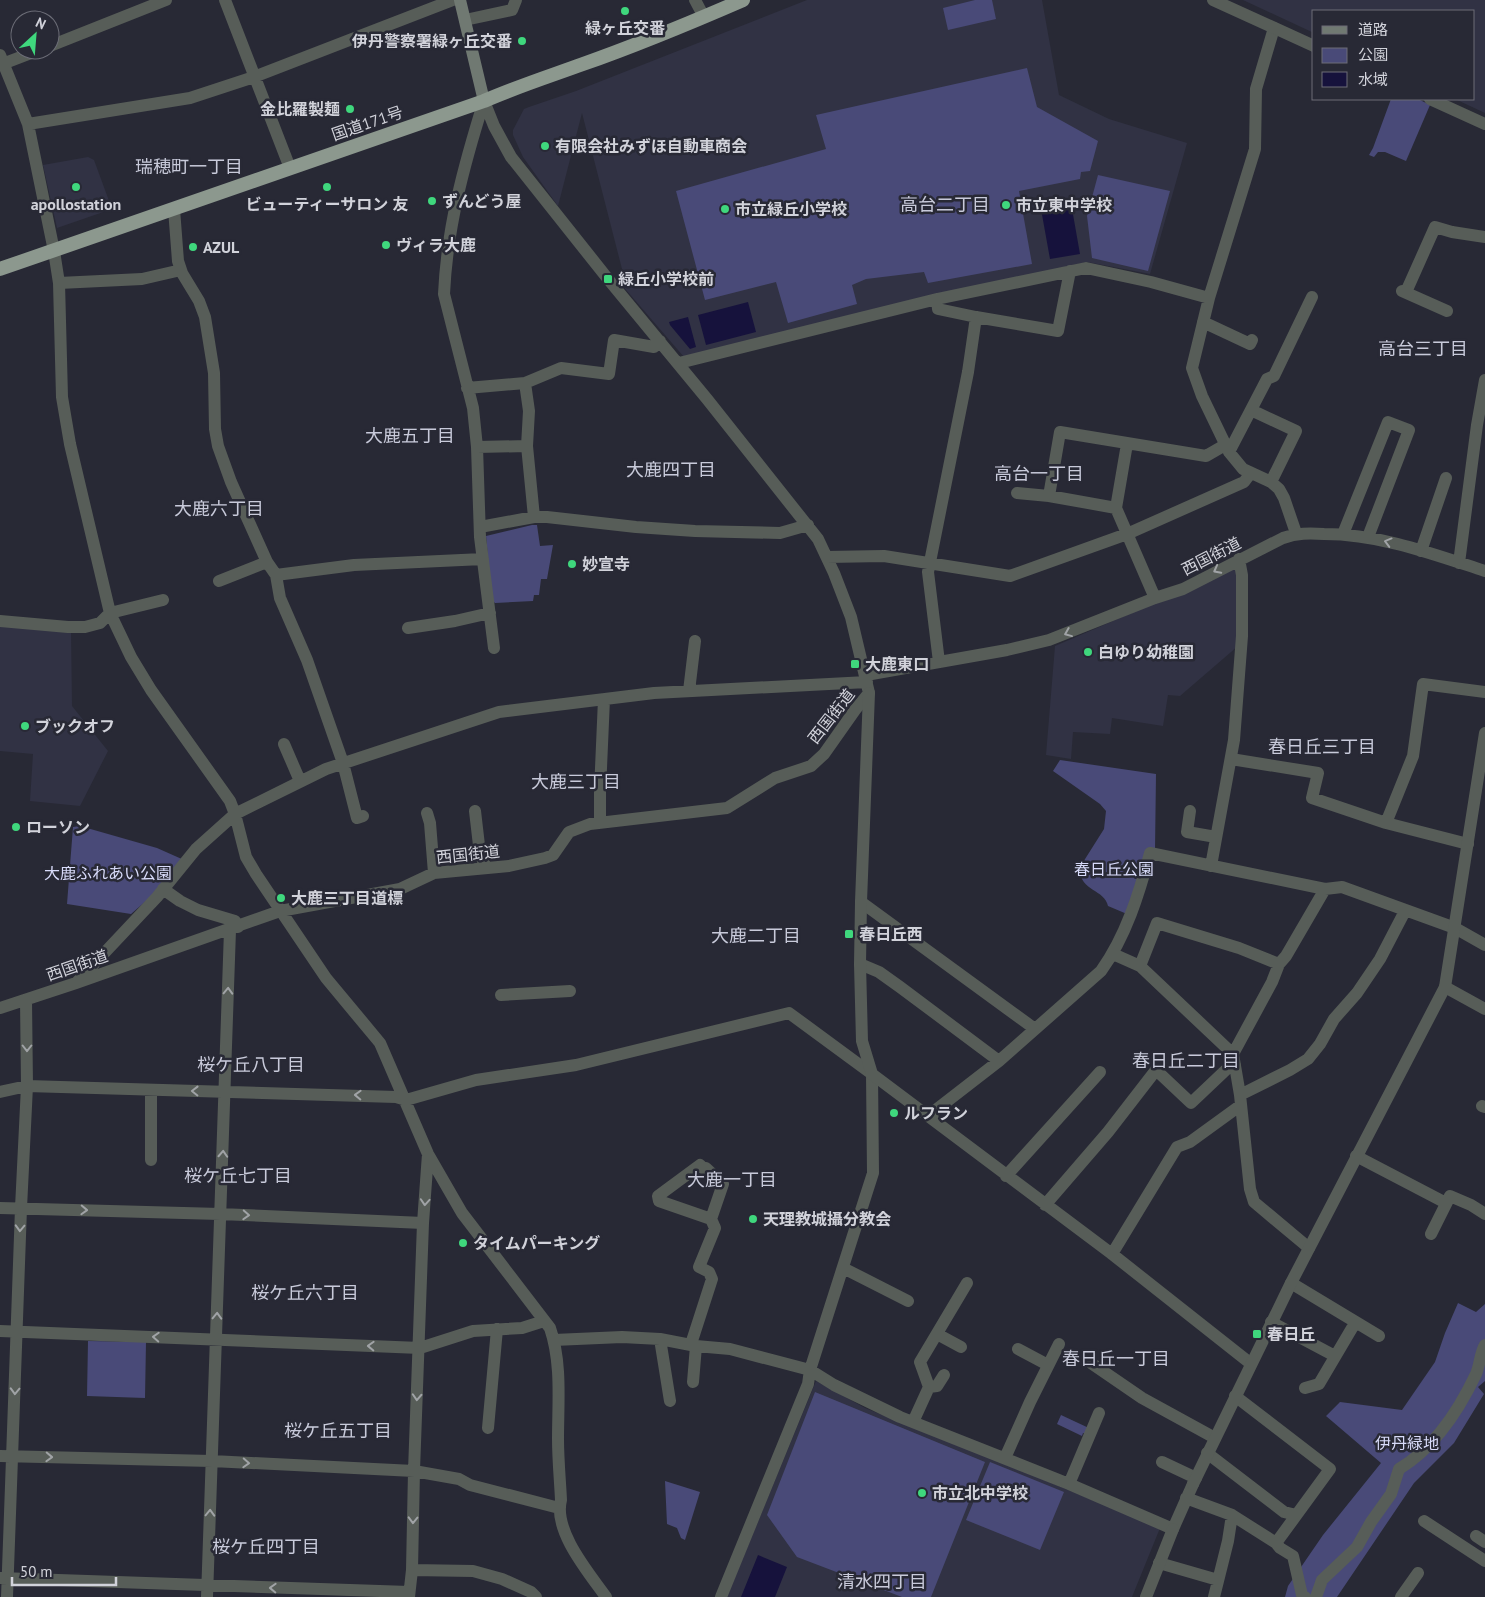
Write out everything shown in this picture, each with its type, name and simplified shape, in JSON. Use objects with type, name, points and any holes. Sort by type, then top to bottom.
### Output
[{"type":"highway","name":"国道171号","points":[[0,269],[484,101],[704,17],[743,0]]},
{"type":"main road","points":[[460,0],[484,101]]},
{"type":"street","points":[[60,42],[166,0]]},
{"type":"street","points":[[225,0],[290,168]]},
{"type":"street","points":[[28,124],[190,98],[254,77],[454,0]]},
{"type":"street","points":[[465,20],[512,10],[516,0]]},
{"type":"street","points":[[695,0],[704,17]]},
{"type":"street","points":[[1213,0],[1312,45]]},
{"type":"street","points":[[1274,28],[1256,89],[1255,149],[1209,298],[1192,368],[1202,396],[1227,448],[1238,464],[1250,474],[1271,482],[1283,494],[1296,533]]},
{"type":"street","points":[[1,61],[28,124],[54,251],[59,283],[62,397],[70,444],[110,614],[130,657],[150,690],[230,801],[246,857],[280,911],[326,978],[380,1042],[428,1154],[462,1213],[550,1328],[554,1340],[558,1384],[561,1500],[559,1508],[568,1538],[585,1568],[606,1597]]},
{"type":"street","points":[[1432,100],[1485,124]]},
{"type":"street","points":[[484,101],[494,126],[511,157],[818,539],[851,617],[867,684],[860,902],[860,964],[862,1041],[872,1074],[873,1173],[810,1370],[808,1384],[721,1597]]},
{"type":"street","points":[[484,101],[461,173],[444,278],[444,294],[473,408],[477,447],[480,527],[494,648]]},
{"type":"street","points":[[174,209],[178,261],[181,270],[199,301],[205,317],[214,373],[215,429],[218,446],[230,482],[267,562],[276,575],[280,598],[307,660],[343,763],[357,818]]},
{"type":"street","points":[[1447,310],[1404,292],[1430,225],[1452,232],[1485,237]]},
{"type":"street","points":[[679,364],[937,299],[1086,268],[1151,282],[1209,298]]},
{"type":"street","points":[[59,283],[142,279],[181,270]]},
{"type":"street","points":[[937,299],[938,308],[976,317],[1058,331],[1070,271]]},
{"type":"street","points":[[1049,496],[1060,432],[1206,456],[1227,448],[1251,410],[1267,379],[1274,376],[1312,297]]},
{"type":"street","points":[[939,662],[928,572],[968,372],[976,317]]},
{"type":"street","points":[[1203,322],[1250,343]]},
{"type":"street","points":[[467,388],[525,383],[561,368],[609,374],[614,340],[654,347],[660,341]]},
{"type":"street","points":[[1459,563],[1477,425],[1485,380]]},
{"type":"street","points":[[525,383],[529,411],[527,446],[534,517]]},
{"type":"street","points":[[1251,410],[1296,431],[1271,482]]},
{"type":"street","points":[[1343,534],[1388,422],[1409,430],[1368,537]]},
{"type":"street","points":[[1127,444],[1116,508],[1154,598]]},
{"type":"street","points":[[477,447],[527,446]]},
{"type":"street","points":[[827,557],[884,556],[1010,576],[1127,534],[1244,482],[1250,474]]},
{"type":"street","points":[[1421,551],[1446,478]]},
{"type":"street","points":[[1017,493],[1049,496],[1116,508]]},
{"type":"street","points":[[480,527],[534,517],[686,530],[761,533],[780,533],[808,525]]},
{"type":"street","name":"西国街道","points":[[0,1008],[280,911],[400,889],[434,873],[509,866],[545,858],[553,854],[569,832],[590,824],[728,808],[775,778],[811,766],[824,754],[855,710],[867,684],[939,662],[1007,650],[1049,640],[1154,598],[1183,589],[1239,559],[1296,533],[1343,534],[1368,537],[1485,571]]},
{"type":"street","points":[[276,575],[354,565],[483,559]]},
{"type":"street","points":[[1211,866],[1234,740],[1242,636],[1242,574],[1239,559]]},
{"type":"street","points":[[219,580],[267,562]]},
{"type":"street","points":[[0,621],[85,627],[100,622],[110,614],[163,600]]},
{"type":"street","points":[[408,628],[455,621],[490,613]]},
{"type":"street","points":[[689,691],[695,642]]},
{"type":"street","points":[[76,983],[163,890],[196,849],[235,814],[326,769],[499,712],[654,693],[867,684]]},
{"type":"street","points":[[1386,823],[1413,756],[1423,684],[1485,692]]},
{"type":"street","points":[[600,822],[604,699]]},
{"type":"street","points":[[1146,1597],[1186,1498],[1250,1363],[1445,987],[1468,844],[1481,786],[1485,733]]},
{"type":"street","points":[[284,744],[300,781]]},
{"type":"street","points":[[1231,759],[1318,773],[1312,798],[1386,823],[1468,844]]},
{"type":"street","points":[[475,811],[480,854],[486,868]]},
{"type":"street","points":[[1190,812],[1187,832],[1216,838]]},
{"type":"street","points":[[427,813],[430,823],[434,873]]},
{"type":"street","points":[[928,1116],[999,1061],[1101,970],[1113,954],[1130,915],[1150,853],[1325,889],[1342,887],[1455,928],[1485,945]]},
{"type":"street","points":[[1045,1205],[1108,1132],[1156,1070],[1191,1104],[1229,1067],[1272,982],[1279,964],[1286,956],[1325,889]]},
{"type":"street","points":[[163,890],[198,910],[235,921],[220,1214],[207,1592]]},
{"type":"street","points":[[860,902],[1035,1029]]},
{"type":"street","points":[[1112,1254],[1177,1147],[1190,1142],[1240,1100],[1308,1059],[1320,1044],[1334,1019],[1357,993],[1380,959],[1405,911]]},
{"type":"street","points":[[1140,966],[1157,923],[1240,948],[1279,964]]},
{"type":"street","points":[[1113,954],[1140,966],[1234,1060],[1250,1189],[1254,1202],[1309,1248]]},
{"type":"street","points":[[860,964],[879,972],[999,1061]]},
{"type":"street","points":[[1445,987],[1485,1008]]},
{"type":"street","points":[[501,995],[570,990]]},
{"type":"street","points":[[7,1597],[4,1578],[6,1456],[17,1332],[27,1086],[26,1000]]},
{"type":"street","points":[[0,1092],[27,1086],[396,1097],[406,1100],[476,1080],[576,1065],[789,1013],[1112,1254],[1250,1363]]},
{"type":"street","points":[[1006,1176],[1100,1072]]},
{"type":"street","points":[[151,1090],[151,1160]]},
{"type":"street","points":[[4,1578],[207,1592],[409,1594],[412,1570],[423,1223],[428,1154]]},
{"type":"street","points":[[1356,1156],[1446,1203]]},
{"type":"street","points":[[693,1382],[694,1345],[712,1279],[709,1272],[699,1267],[715,1228],[711,1219],[723,1184],[706,1168],[704,1169],[700,1165],[658,1196],[658,1200],[711,1219]]},
{"type":"street","points":[[1430,1234],[1450,1196],[1485,1214]]},
{"type":"street","points":[[0,1208],[220,1214],[423,1223]]},
{"type":"street","points":[[842,1268],[908,1301]]},
{"type":"street","points":[[913,1422],[929,1387],[920,1362],[967,1282]]},
{"type":"street","points":[[1291,1284],[1379,1336]]},
{"type":"street","points":[[0,1331],[420,1348],[473,1331],[522,1328],[544,1321]]},
{"type":"street","points":[[1271,1322],[1335,1356]]},
{"type":"street","points":[[1305,1388],[1319,1384],[1355,1323]]},
{"type":"street","points":[[488,1428],[484,1404],[497,1329]]},
{"type":"street","points":[[937,1334],[961,1347]]},
{"type":"street","points":[[554,1340],[622,1337],[660,1339],[730,1350],[810,1370],[834,1385],[900,1417],[1069,1484],[1173,1528]]},
{"type":"street","points":[[660,1339],[670,1401]]},
{"type":"street","points":[[1005,1458],[1059,1344]]},
{"type":"street","points":[[1316,1597],[1322,1580],[1357,1547],[1371,1522],[1391,1494],[1399,1469],[1425,1450],[1459,1406],[1479,1368],[1485,1345]]},
{"type":"street","points":[[1018,1349],[1048,1365]]},
{"type":"street","points":[[1091,1363],[1142,1398],[1215,1438]]},
{"type":"street","points":[[929,1387],[937,1386],[944,1376]]},
{"type":"street","points":[[1235,1396],[1330,1469],[1276,1543]]},
{"type":"street","points":[[1069,1484],[1099,1413]]},
{"type":"street","points":[[1207,1453],[1284,1512],[1296,1515]]},
{"type":"street","points":[[6,1456],[212,1461],[414,1471],[459,1479],[470,1485],[559,1508]]},
{"type":"street","points":[[1162,1462],[1194,1481]]},
{"type":"street","points":[[1186,1498],[1232,1515],[1293,1556],[1302,1595],[1305,1597]]},
{"type":"street","points":[[1214,1597],[1228,1541],[1232,1515]]},
{"type":"street","points":[[1424,1521],[1435,1533],[1485,1561]]},
{"type":"street","points":[[1159,1563],[1218,1580]]},
{"type":"street","points":[[412,1570],[473,1571],[483,1573],[516,1586],[536,1597]]},
{"type":"street","points":[[1401,1597],[1418,1573]]},
{"type":"shaded area","points":[[807,0],[1042,0],[1059,95],[1109,119],[1187,143],[1150,274],[1087,262],[860,313],[684,357],[621,284],[622,269],[582,113],[558,206],[523,157],[513,135],[513,130],[524,109],[576,91]]},
{"type":"shaded area","points":[[1243,0],[1485,0],[1485,113],[1457,100],[1475,100],[1475,10],[1312,10],[1312,32]]},
{"type":"shaded area","name":"apollostation","points":[[88,157],[94,160],[112,209],[57,228],[43,165]]},
{"type":"shaded area","points":[[1236,568],[1238,646],[1180,696],[1168,695],[1163,726],[1112,718],[1110,734],[1073,732],[1071,759],[1046,755],[1055,646]]},
{"type":"shaded area","points":[[0,623],[71,629],[72,706],[108,751],[80,806],[30,801],[33,754],[0,751]]},
{"type":"shaded area","name":"市立北中学校","points":[[816,1381],[865,1408],[1160,1528],[1132,1597],[727,1597]]},
{"type":"green space","points":[[975,0],[992,0],[996,19],[948,30],[943,8]]},
{"type":"green space","points":[[1027,68],[1037,107],[1098,141],[1090,171],[1081,172],[1080,179],[1019,191],[1032,264],[928,283],[924,272],[866,279],[852,285],[857,304],[788,323],[776,282],[705,300],[676,191],[826,149],[816,115]]},
{"type":"green space","points":[[1391,100],[1420,100],[1430,105],[1406,161],[1385,152],[1378,152],[1374,157],[1369,155]]},
{"type":"green space","points":[[1098,175],[1170,191],[1148,271],[1092,258],[1087,216]]},
{"type":"green space","points":[[537,525],[540,546],[553,545],[547,579],[541,579],[539,595],[534,595],[533,601],[495,603],[492,600],[486,536]]},
{"type":"green space","name":"春日丘公園","points":[[1060,760],[1156,774],[1155,850],[1127,914],[1108,906],[1102,896],[1083,881],[1080,867],[1104,829],[1106,811],[1100,804],[1053,771]]},
{"type":"green space","name":"大鹿ふれあい公園","points":[[80,826],[157,848],[184,860],[161,888],[131,914],[67,904],[73,827]]},
{"type":"green space","name":"伊丹緑地","points":[[1458,1303],[1476,1312],[1485,1304],[1485,1381],[1478,1387],[1484,1394],[1454,1443],[1414,1483],[1337,1597],[1285,1597],[1288,1586],[1323,1535],[1381,1463],[1326,1416],[1340,1402],[1402,1410],[1435,1362]]},
{"type":"green space","points":[[88,1341],[146,1342],[145,1398],[87,1396]]},
{"type":"green space","points":[[815,1392],[985,1462],[931,1597],[902,1597],[797,1557],[767,1515]]},
{"type":"green space","points":[[1061,1415],[1091,1429],[1088,1435],[1083,1433],[1082,1436],[1057,1424]]},
{"type":"green space","points":[[990,1462],[1064,1492],[1040,1550],[966,1520]]},
{"type":"green space","points":[[665,1481],[700,1492],[685,1540],[681,1538],[677,1528],[667,1524]]},
{"type":"water","points":[[1071,203],[1080,254],[1050,259],[1041,209]]},
{"type":"water","points":[[748,302],[756,332],[706,345],[698,315]]},
{"type":"water","points":[[688,317],[696,347],[690,349],[669,322]]},
{"type":"water","points":[[758,1555],[787,1567],[775,1597],[741,1597]]},
{"type":"place","name":"緑ヶ丘交番","points":[[625,11]]},
{"type":"place","name":"伊丹警察署緑ヶ丘交番","points":[[522,41]]},
{"type":"place","name":"金比羅製麺","points":[[350,109]]},
{"type":"place","name":"有限会社みずほ自動車商会","points":[[545,146]]},
{"type":"place","name":"apollostation","points":[[76,187]]},
{"type":"place","name":"ビューティーサロン 友","points":[[327,187]]},
{"type":"place","name":"ずんどう屋","points":[[432,201]]},
{"type":"place","name":"市立東中学校","points":[[1006,205]]},
{"type":"place","name":"市立緑丘小学校","points":[[725,209]]},
{"type":"place","name":"ヴィラ大鹿","points":[[386,245]]},
{"type":"place","name":"AZUL","points":[[193,247]]},
{"type":"place","name":"緑丘小学校前","points":[[608,279]]},
{"type":"place","name":"妙宣寺","points":[[572,564]]},
{"type":"place","name":"白ゆり幼稚園","points":[[1088,652]]},
{"type":"place","name":"大鹿東口","points":[[855,664]]},
{"type":"place","name":"ブックオフ","points":[[25,726]]},
{"type":"place","name":"ローソン","points":[[16,827]]},
{"type":"place","name":"大鹿三丁目道標","points":[[281,898]]},
{"type":"place","name":"春日丘西","points":[[849,934]]},
{"type":"place","name":"ルフラン","points":[[894,1113]]},
{"type":"place","name":"天理教城攝分教会","points":[[753,1219]]},
{"type":"place","name":"タイムパーキング","points":[[463,1243]]},
{"type":"place","name":"春日丘","points":[[1257,1334]]},
{"type":"place","name":"市立北中学校","points":[[922,1493]]},
{"type":"district","name":"瑞穂町一丁目","points":[[189,166]]},
{"type":"district","name":"高台二丁目","points":[[945,204]]},
{"type":"district","name":"高台三丁目","points":[[1423,348]]},
{"type":"district","name":"大鹿五丁目","points":[[410,435]]},
{"type":"district","name":"大鹿四丁目","points":[[671,469]]},
{"type":"district","name":"高台一丁目","points":[[1039,473]]},
{"type":"district","name":"大鹿六丁目","points":[[219,508]]},
{"type":"district","name":"春日丘三丁目","points":[[1322,746]]},
{"type":"district","name":"大鹿三丁目","points":[[576,781]]},
{"type":"district","name":"大鹿二丁目","points":[[756,935]]},
{"type":"district","name":"春日丘二丁目","points":[[1186,1060]]},
{"type":"district","name":"桜ケ丘八丁目","points":[[251,1064]]},
{"type":"district","name":"桜ケ丘七丁目","points":[[238,1175]]},
{"type":"district","name":"大鹿一丁目","points":[[732,1179]]},
{"type":"district","name":"桜ケ丘六丁目","points":[[305,1292]]},
{"type":"district","name":"春日丘一丁目","points":[[1116,1358]]},
{"type":"district","name":"桜ケ丘五丁目","points":[[338,1430]]},
{"type":"district","name":"桜ケ丘四丁目","points":[[266,1546]]},
{"type":"district","name":"清水四丁目","points":[[882,1581]]}]
